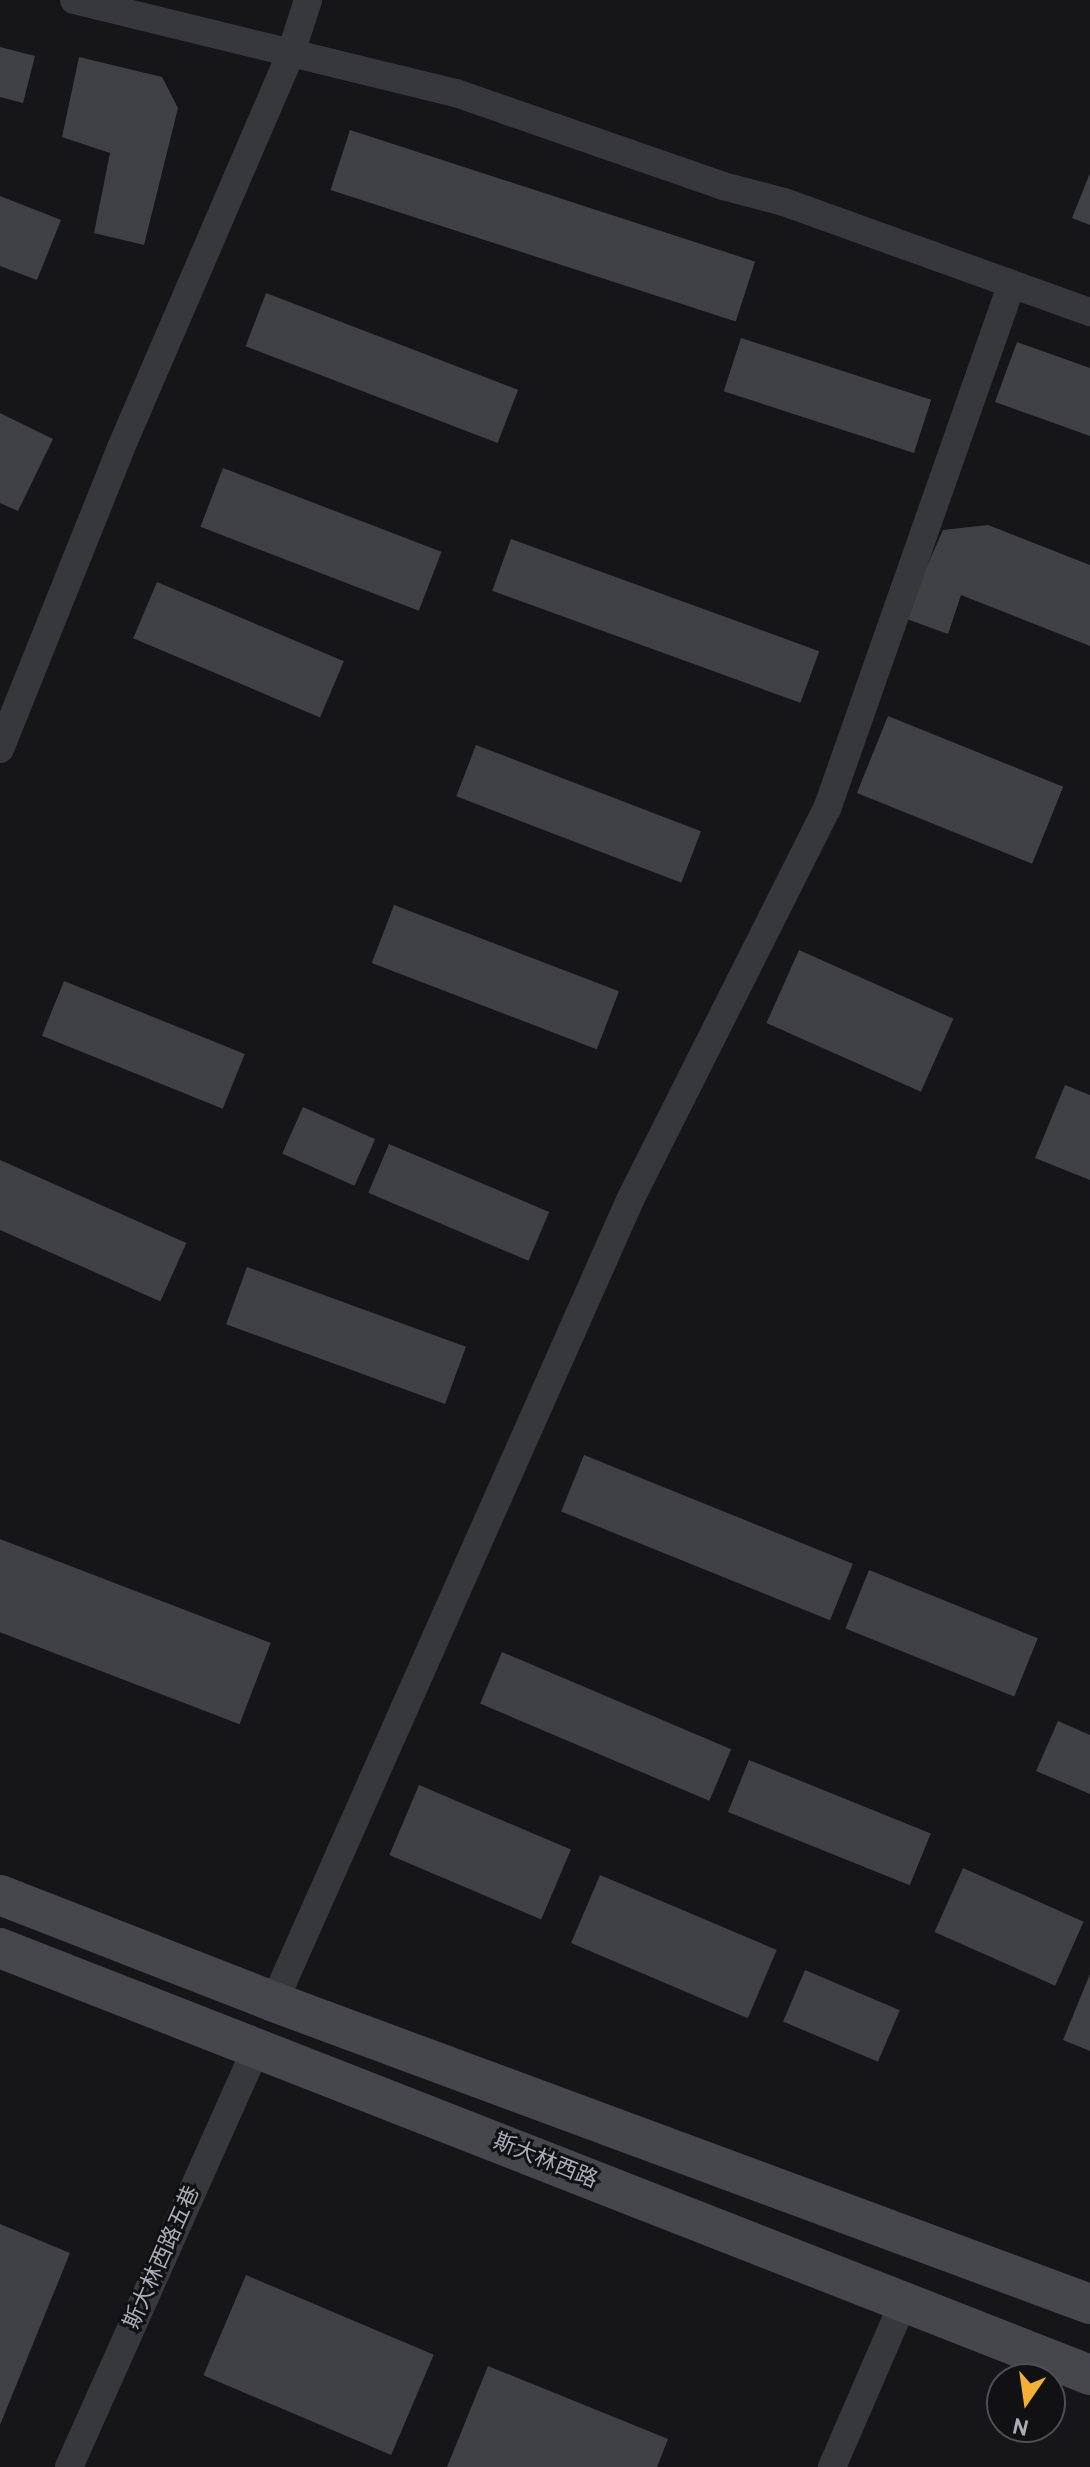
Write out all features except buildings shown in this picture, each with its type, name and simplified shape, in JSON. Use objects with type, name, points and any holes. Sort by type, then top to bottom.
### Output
[{"type":"main road","points":[[0,1895],[274,2002],[1090,2304]]},
{"type":"main road","name":"斯大林西路","points":[[0,1948],[1090,2375]]},
{"type":"street","points":[[74,0],[456,93],[723,186],[784,202],[1090,312]]},
{"type":"street","points":[[0,749],[120,450],[291,53],[308,0]]},
{"type":"street","points":[[274,2002],[631,1198],[827,809],[1011,286]]},
{"type":"street","name":"斯大林西路五巷","points":[[69,2467],[256,2048]]},
{"type":"street","points":[[832,2467],[903,2303]]}]
